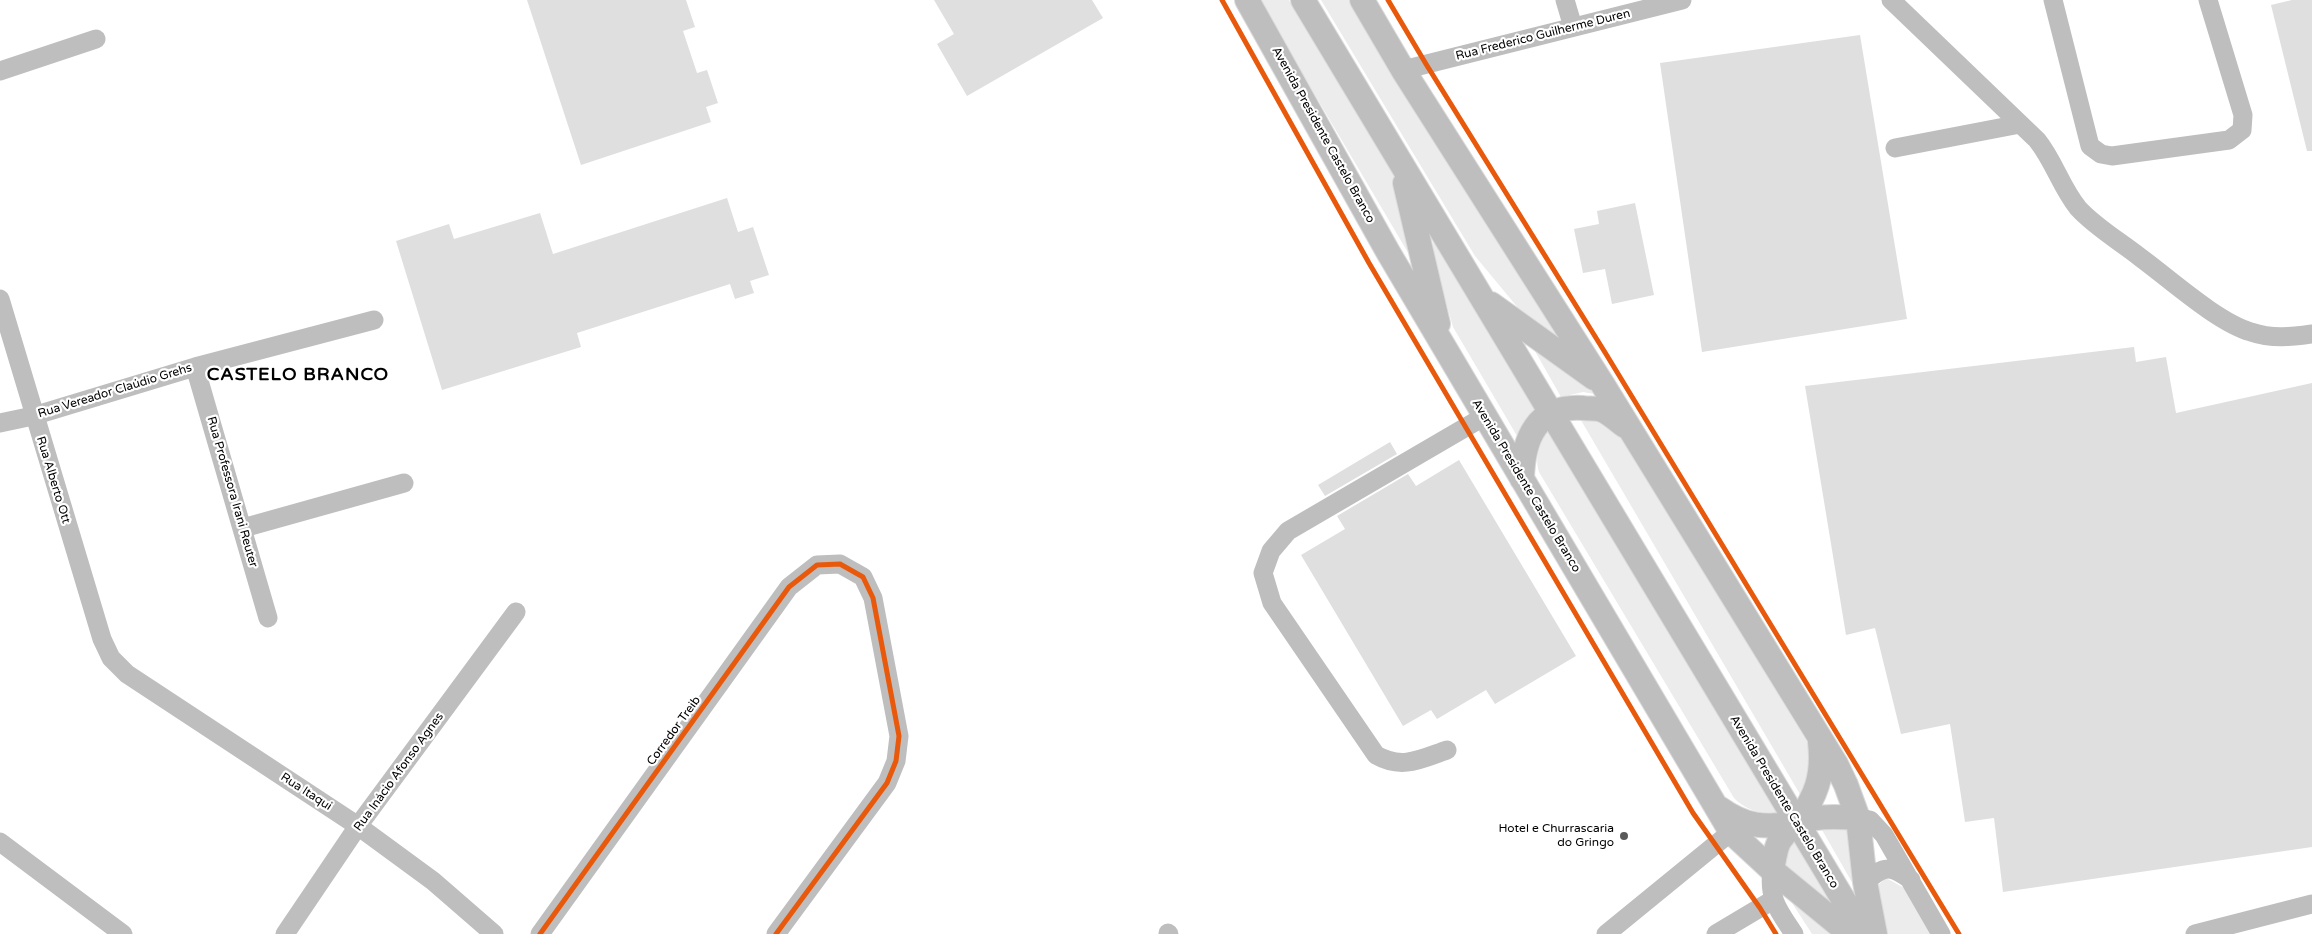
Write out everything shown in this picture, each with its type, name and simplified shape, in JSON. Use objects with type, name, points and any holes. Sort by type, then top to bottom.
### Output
[{"type":"main road","name":"Avenida Presidente Castelo Branco","points":[[1247,0],[1383,244],[1731,832],[1772,870],[1850,934]]},
{"type":"main road","name":"Avenida Presidente Castelo Branco","points":[[1303,0],[1864,934]]},
{"type":"main road","points":[[1362,0],[1403,70],[1603,385],[1846,784],[1858,818],[1865,882],[1875,934]]},
{"type":"main road","points":[[1400,162],[1444,348]]},
{"type":"main road","points":[[1484,299],[1603,385]]},
{"type":"main road","points":[[1522,479],[1523,456],[1527,442],[1536,426],[1552,414],[1570,408],[1602,410],[1630,430]]},
{"type":"main road","points":[[1772,870],[1780,840],[1797,824],[1811,802],[1820,777],[1822,761],[1820,742]]},
{"type":"main road","points":[[1712,802],[1732,818],[1750,825],[1770,827],[1797,824],[1817,817],[1858,818]]},
{"type":"street","points":[[1564,0],[1573,27]]},
{"type":"street","name":"Rua Frederico Guilherme Duren","points":[[1403,70],[1682,0]]},
{"type":"street","points":[[1891,0],[2020,124],[2049,155],[2067,192],[2080,209],[2229,323],[2253,333],[2289,337],[2312,334]]},
{"type":"street","points":[[2053,0],[2090,146],[2101,154],[2112,156],[2229,140],[2242,130],[2243,115],[2208,0]]},
{"type":"street","points":[[0,71],[96,39]]},
{"type":"street","points":[[1895,148],[2020,124]]},
{"type":"street","name":"Rua Alberto Ott","points":[[0,299],[33,416],[102,639],[111,658]]},
{"type":"street","name":"Rua Vereador Claúdio Grehs","points":[[0,423],[33,416],[195,367],[374,320]]},
{"type":"street","name":"Rua Professora Irani Reuter","points":[[195,367],[244,528],[268,618]]},
{"type":"street","points":[[1447,750],[1405,764],[1388,762],[1376,755],[1272,603],[1263,573],[1271,551],[1288,531],[1485,416]]},
{"type":"street","points":[[244,528],[404,483]]},
{"type":"street","name":"Corredor Treib","points":[[540,934],[789,587],[816,565],[840,564],[863,576],[873,598],[900,736],[896,760],[887,783],[776,934]]},
{"type":"street","name":"Rua Inácio Afonso Agnes","points":[[285,934],[358,826],[516,612]]},
{"type":"street","name":"Rua Itaqui","points":[[111,658],[127,674],[358,826],[432,881],[494,934]]},
{"type":"street","points":[[1858,818],[1864,818],[1874,823],[1884,835],[1941,934]]},
{"type":"street","points":[[1606,934],[1731,832]]},
{"type":"street","points":[[0,842],[123,934]]},
{"type":"street","points":[[1865,882],[1877,872],[1888,868],[1898,871],[1912,881]]},
{"type":"street","points":[[1772,870],[1770,885],[1772,900],[1794,934]]},
{"type":"street","points":[[1716,934],[1772,900]]},
{"type":"street","points":[[2195,934],[2312,904]]},
{"type":"shaded area","points":[[1259,0],[1289,0],[1402,189],[1423,278]]},
{"type":"shaded area","points":[[1321,0],[1362,0],[1576,355],[1528,320],[1475,256]]},
{"type":"shaded area","points":[[1431,231],[1537,409],[1520,441],[1453,327],[1436,267]]},
{"type":"shaded area","points":[[1527,337],[1600,395],[1583,392],[1561,397]]},
{"type":"shaded area","points":[[1575,410],[1613,422],[1812,750],[1814,759],[1801,796]]},
{"type":"shaded area","points":[[1548,428],[1778,812],[1754,811],[1734,798],[1539,472],[1538,454]]},
{"type":"shaded area","points":[[1818,823],[1850,823],[1861,898]]},
{"type":"shaded area","points":[[1794,838],[1840,915],[1780,868],[1784,854]]},
{"type":"shaded area","points":[[1886,878],[1906,889],[1931,934],[1888,934],[1877,886]]},
{"type":"shaded area","points":[[1783,889],[1843,934],[1812,934]]},
{"type":"building","points":[[527,0],[686,0],[695,27],[683,31],[697,73],[707,70],[718,103],[706,107],[711,122],[581,165]]},
{"type":"building","points":[[934,0],[1092,0],[1103,18],[967,96],[937,44],[954,34]]},
{"type":"building","points":[[2292,0],[2312,0],[2312,151],[2307,151],[2271,5]]},
{"type":"building","points":[[1860,35],[1907,319],[1702,352],[1660,63]]},
{"type":"building","points":[[727,198],[738,232],[753,227],[769,275],[750,281],[754,293],[735,299],[730,284],[577,333],[581,347],[442,390],[396,241],[449,224],[454,239],[540,213],[553,254]]},
{"type":"building","points":[[1635,203],[1654,295],[1612,304],[1605,269],[1583,273],[1574,229],[1599,224],[1597,211]]},
{"type":"building","points":[[2134,347],[2136,362],[2166,357],[2176,413],[2312,383],[2312,847],[2003,892],[1994,818],[1965,822],[1950,724],[1901,734],[1875,628],[1846,635],[1805,386]]},
{"type":"building","points":[[1390,442],[1397,454],[1325,496],[1318,485]]},
{"type":"building","points":[[1459,460],[1576,656],[1495,704],[1486,690],[1437,719],[1431,710],[1403,726],[1301,555],[1345,529],[1337,516],[1408,474],[1416,486]]},
{"type":"cycle path","points":[[1222,0],[1369,263],[1693,813],[1760,908],[1776,934]]},
{"type":"cycle path","points":[[1388,0],[1959,934]]},
{"type":"cycle path","points":[[540,934],[789,587],[817,565],[840,564],[863,577],[873,598],[899,736],[896,761],[887,783],[776,934]]},
{"type":"place","name":"Hotel e Churrascaria do Gringo","points":[[1624,836]]},
{"type":"district","name":"CASTELO BRANCO","points":[[298,375]]}]
